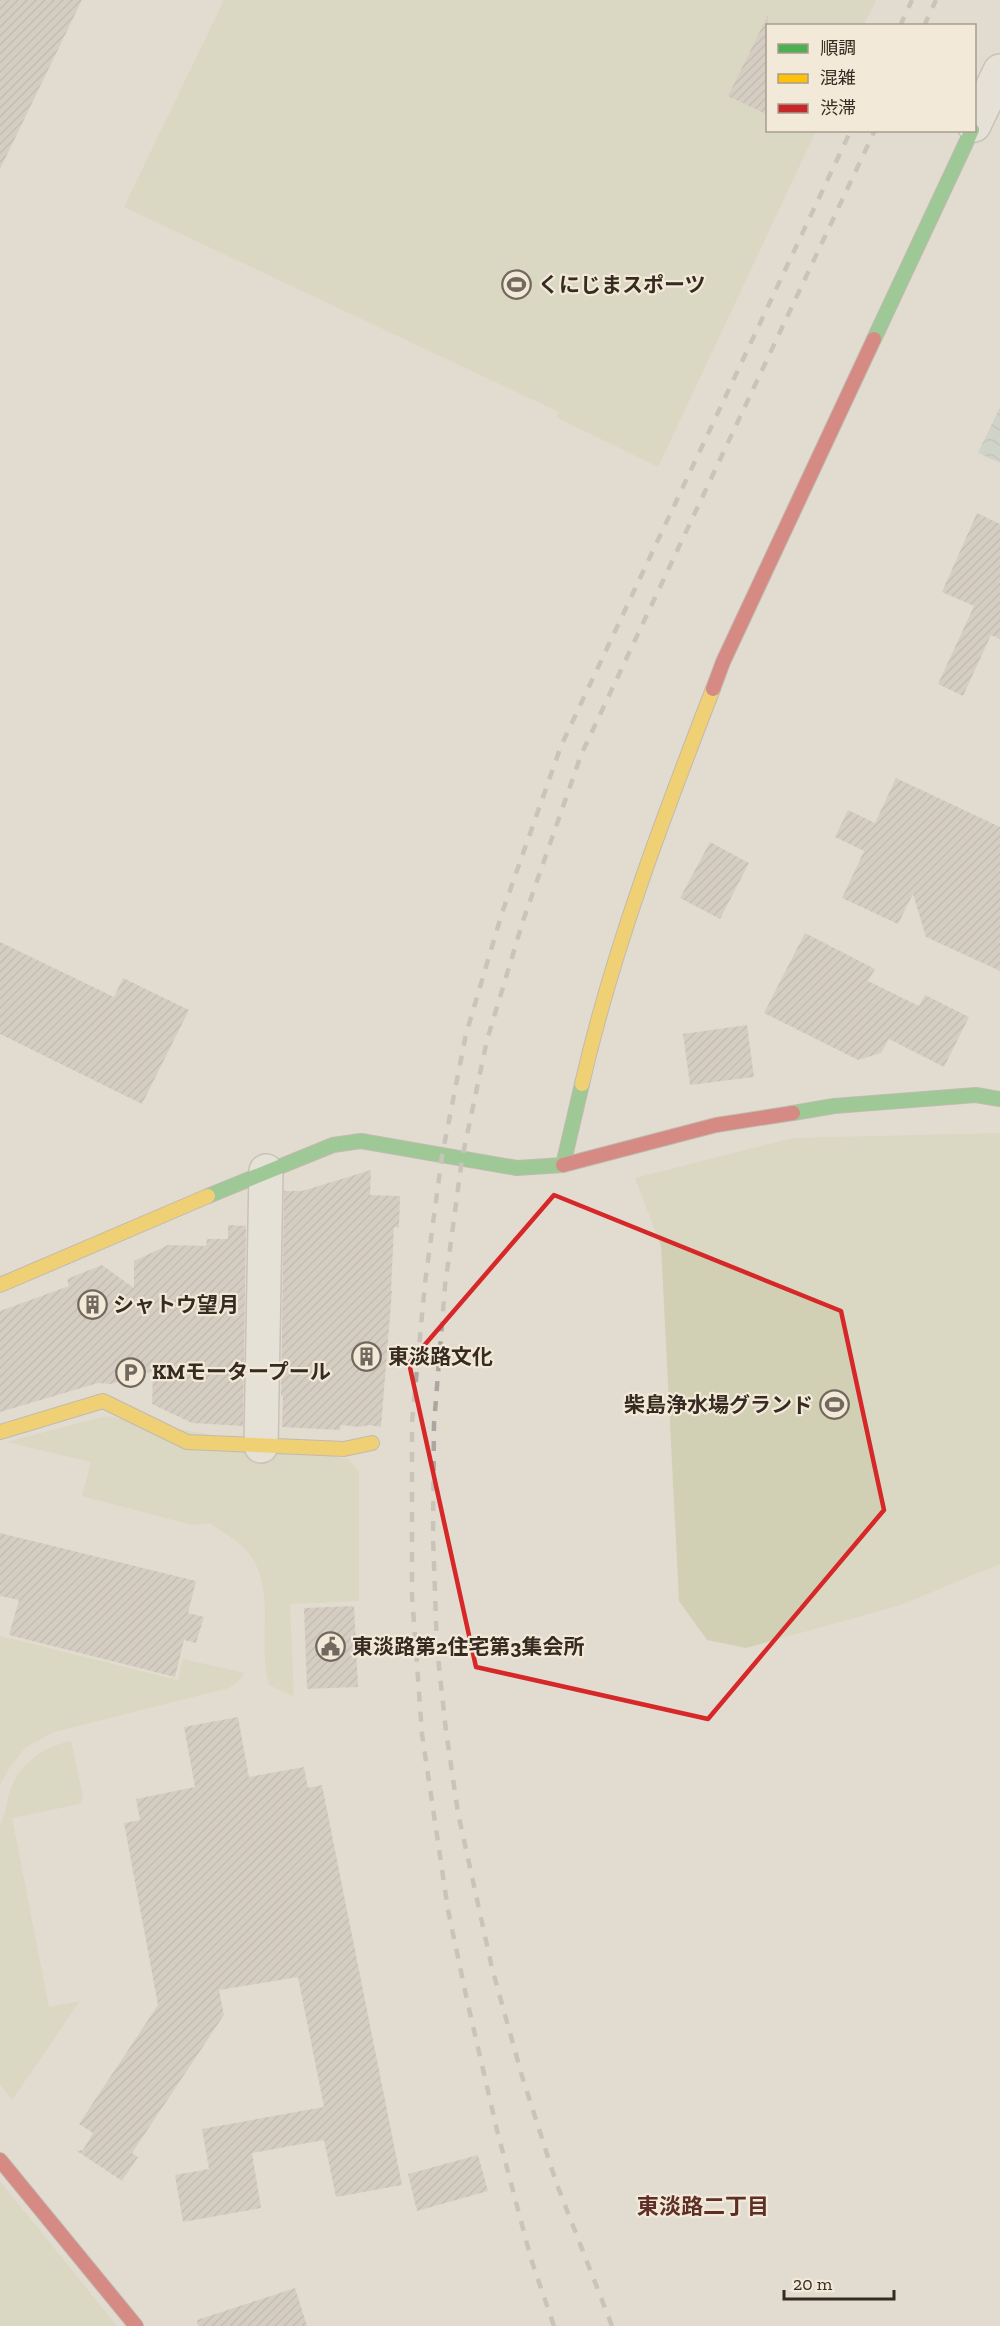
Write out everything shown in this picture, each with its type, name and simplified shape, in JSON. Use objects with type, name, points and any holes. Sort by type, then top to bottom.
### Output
[{"type":"street","points":[[976,123],[1000,71]]},
{"type":"street","points":[[563,1165],[587,1061],[626,926],[723,662],[971,132]]},
{"type":"street","points":[[0,1285],[266,1171],[333,1145],[361,1141],[517,1168],[563,1165],[716,1125],[834,1106],[976,1095],[1000,1099]]},
{"type":"street","points":[[261,1446],[266,1171]]},
{"type":"street","points":[[0,1431],[103,1401],[187,1442],[344,1449],[372,1443]]},
{"type":"street","points":[[0,2160],[136,2326]]},
{"type":"highlighted area","points":[[554,1195],[841,1311],[884,1510],[708,1719],[476,1667],[409,1363]]},
{"type":"green space","name":"くにじまスポーツ","points":[[224,0],[876,0],[864,24],[766,24],[766,132],[816,132],[658,467],[556,417],[559,412],[124,207]]},
{"type":"green space","name":"柴島浄水場グランド","points":[[1000,1133],[1000,1564],[898,1606],[746,1648],[707,1640],[679,1601],[661,1246],[635,1178],[793,1138]]},
{"type":"green space","points":[[106,1416],[348,1459],[359,1472],[359,1601],[290,1604],[294,1697],[269,1685],[261,1579],[255,1563],[241,1545],[210,1523],[192,1525],[82,1496],[91,1462],[6,1442]]},
{"type":"green space","points":[[0,1636],[178,1680],[183,1659],[245,1673],[229,1688],[54,1732],[26,1747],[10,1767],[0,1785]]},
{"type":"green space","points":[[71,1741],[83,1797],[80,1804],[12,1818],[49,2007],[80,2001],[12,2100],[0,2084],[0,1824],[11,1788],[27,1763],[52,1747]]},
{"type":"green space","points":[[0,2181],[117,2326],[0,2326]]},
{"type":"water","points":[[1000,407],[1000,463],[978,453]]},
{"type":"building","points":[[0,0],[82,0],[0,169]]},
{"type":"building","points":[[768,15],[768,24],[766,24],[766,114],[728,96]]},
{"type":"building","points":[[977,513],[1000,524],[1000,639],[991,635],[963,696],[938,684],[974,606],[942,592]]},
{"type":"building","points":[[896,778],[1000,827],[1000,971],[926,937],[913,894],[898,924],[842,898],[864,851],[835,837],[848,810],[875,823]]},
{"type":"building","points":[[710,842],[749,863],[720,919],[680,898]]},
{"type":"building","points":[[805,933],[875,969],[868,981],[919,1006],[925,995],[969,1017],[944,1067],[889,1039],[881,1053],[858,1060],[764,1013]]},
{"type":"building","points":[[0,942],[114,997],[123,978],[189,1010],[142,1104],[0,1034]]},
{"type":"building","points":[[747,1025],[754,1077],[690,1085],[683,1034]]},
{"type":"building","points":[[371,1170],[370,1195],[400,1196],[399,1228],[394,1227],[392,1291],[381,1427],[341,1425],[340,1430],[282,1427],[284,1191],[302,1191]]},
{"type":"building","points":[[228,1225],[246,1226],[243,1426],[192,1423],[152,1404],[153,1371],[111,1384],[98,1383],[0,1412],[0,1311],[69,1286],[67,1279],[102,1265],[134,1288],[134,1261],[168,1245],[206,1246],[207,1239],[228,1239]]},
{"type":"building","points":[[0,1533],[196,1581],[188,1613],[204,1617],[196,1643],[184,1640],[175,1677],[9,1635],[19,1600],[0,1596]]},
{"type":"building","name":"東淡路第2住宅第3集会所","points":[[354,1606],[358,1687],[307,1689],[304,1608]]},
{"type":"building","points":[[238,1717],[249,1777],[304,1767],[308,1788],[322,1785],[402,2185],[336,2197],[324,2140],[252,2153],[261,2208],[183,2222],[175,2175],[209,2169],[202,2129],[324,2107],[298,1977],[219,1990],[224,2015],[132,2153],[138,2157],[122,2181],[77,2151],[83,2150],[93,2133],[79,2124],[158,2005],[124,1823],[140,1820],[136,1799],[195,1787],[184,1727]]},
{"type":"building","points":[[478,2155],[488,2191],[417,2211],[408,2174]]},
{"type":"building","points":[[295,2288],[307,2326],[198,2326],[197,2320]]},
{"type":"railway","points":[[901,24],[912,0]]},
{"type":"railway","points":[[925,24],[936,0]]},
{"type":"railway","points":[[554,2326],[531,2259],[497,2130],[467,2000],[448,1910],[422,1734],[412,1595],[412,1422],[425,1283],[442,1156],[466,1034],[502,913],[561,746],[850,132]]},
{"type":"railway","points":[[612,2326],[556,2182],[522,2076],[492,1968],[458,1813],[437,1648],[433,1537],[434,1424],[445,1286],[462,1159],[487,1040],[523,921],[581,755],[874,132]]},
{"type":"traffic: fast","points":[[874,339],[971,132]]},
{"type":"traffic: fast","points":[[208,1196],[333,1145],[361,1141],[517,1168],[563,1165],[582,1084]]},
{"type":"traffic: fast","points":[[793,1113],[834,1106],[976,1095],[1000,1099]]},
{"type":"traffic: slow","points":[[582,1084],[594,1034],[640,884],[713,689]]},
{"type":"traffic: slow","points":[[0,1285],[208,1196]]},
{"type":"traffic: slow","points":[[0,1432],[103,1401],[187,1442],[344,1449],[372,1443]]},
{"type":"traffic: jam","points":[[713,689],[723,662],[874,339]]},
{"type":"traffic: jam","points":[[563,1165],[716,1125],[793,1113]]},
{"type":"traffic: jam","points":[[0,2160],[136,2326]]},
{"type":"place","name":"くにじまスポーツ","points":[[517,285]]},
{"type":"place","name":"シャトウ望月","points":[[92,1305]]},
{"type":"place","name":"東淡路文化","points":[[367,1357]]},
{"type":"place","name":"KMモータープール","points":[[131,1372]]},
{"type":"place","name":"柴島浄水場グランド","points":[[834,1405]]},
{"type":"place","name":"東淡路第2住宅第3集会所","points":[[331,1647]]},
{"type":"district","name":"東淡路二丁目","points":[[703,2206]]}]
